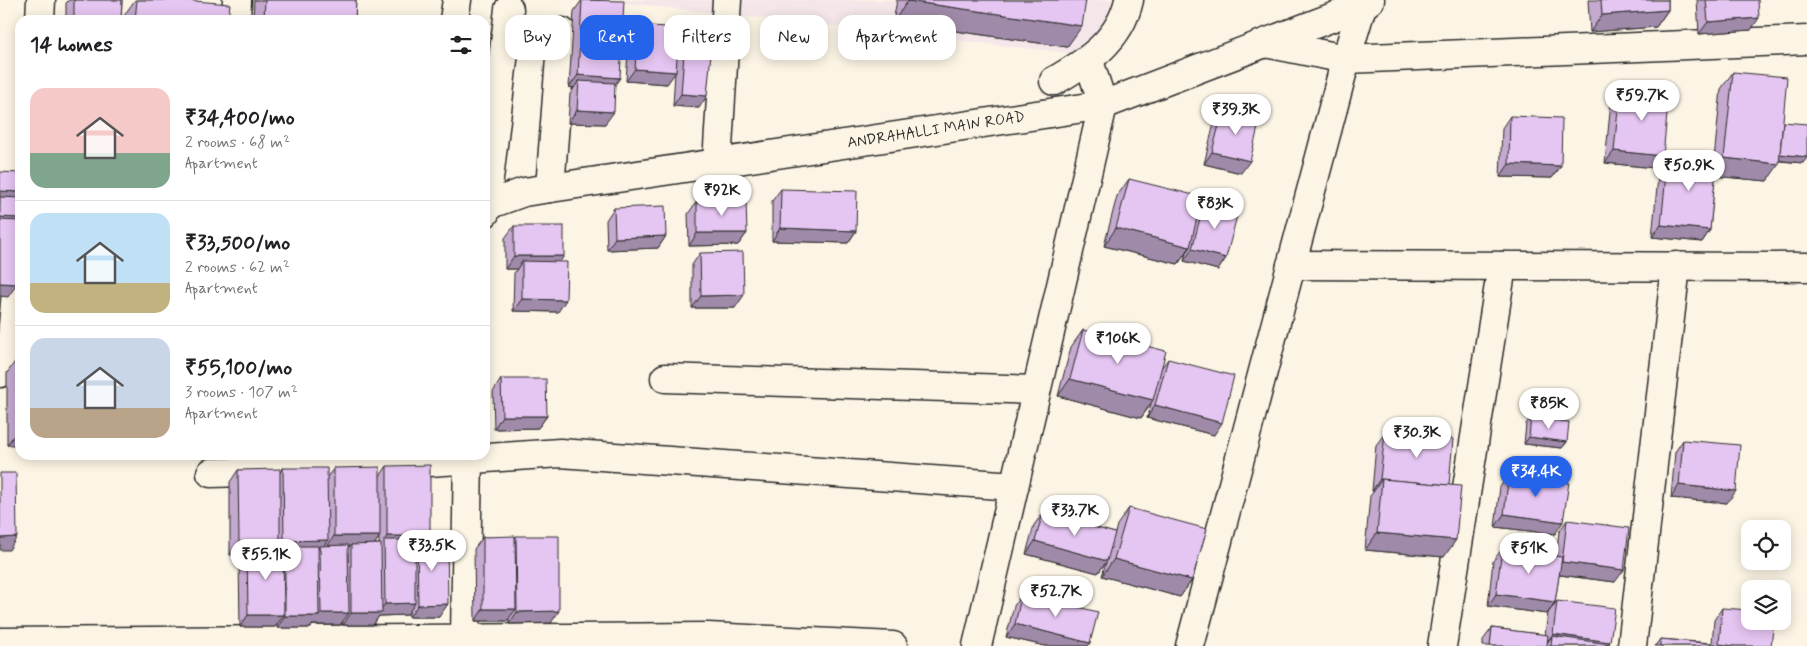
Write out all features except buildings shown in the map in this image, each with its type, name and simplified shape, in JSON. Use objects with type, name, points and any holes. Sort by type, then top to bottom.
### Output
[{"type":"street","points":[[40,15],[41,0]]},
{"type":"street","points":[[236,15],[237,0]]},
{"type":"street","points":[[455,15],[457,0]]},
{"type":"street","points":[[717,163],[727,0]]},
{"type":"street","points":[[1054,81],[1089,61],[1112,37],[1129,0]]},
{"type":"street","points":[[1190,646],[1346,59],[1366,3]]},
{"type":"street","name":"ANDRAHALLI MAIN ROAD","points":[[490,204],[524,192],[1103,105],[1265,44],[1366,3]]},
{"type":"street","points":[[490,165],[509,9]]},
{"type":"street","points":[[1265,44],[1346,59],[1807,40]]},
{"type":"street","points":[[550,188],[560,60]]},
{"type":"street","points":[[977,646],[1103,105],[1089,61]]},
{"type":"street","points":[[1291,265],[1807,267]]},
{"type":"street","points":[[1442,646],[1502,266]]},
{"type":"street","points":[[1632,646],[1676,266]]},
{"type":"street","points":[[10,370],[15,309]]},
{"type":"street","points":[[665,378],[1036,390]]},
{"type":"street","points":[[490,456],[560,453],[1014,486]]},
{"type":"street","points":[[211,473],[315,462],[376,460]]},
{"type":"street","points":[[465,638],[468,460]]},
{"type":"street","points":[[0,642],[708,637],[893,646]]},
{"type":"shaded area","points":[[598,0],[1112,0],[1105,33],[1078,54],[956,40],[956,15],[838,15],[838,27],[828,26],[828,15],[760,15],[760,18],[750,17],[750,15],[731,15]]}]
